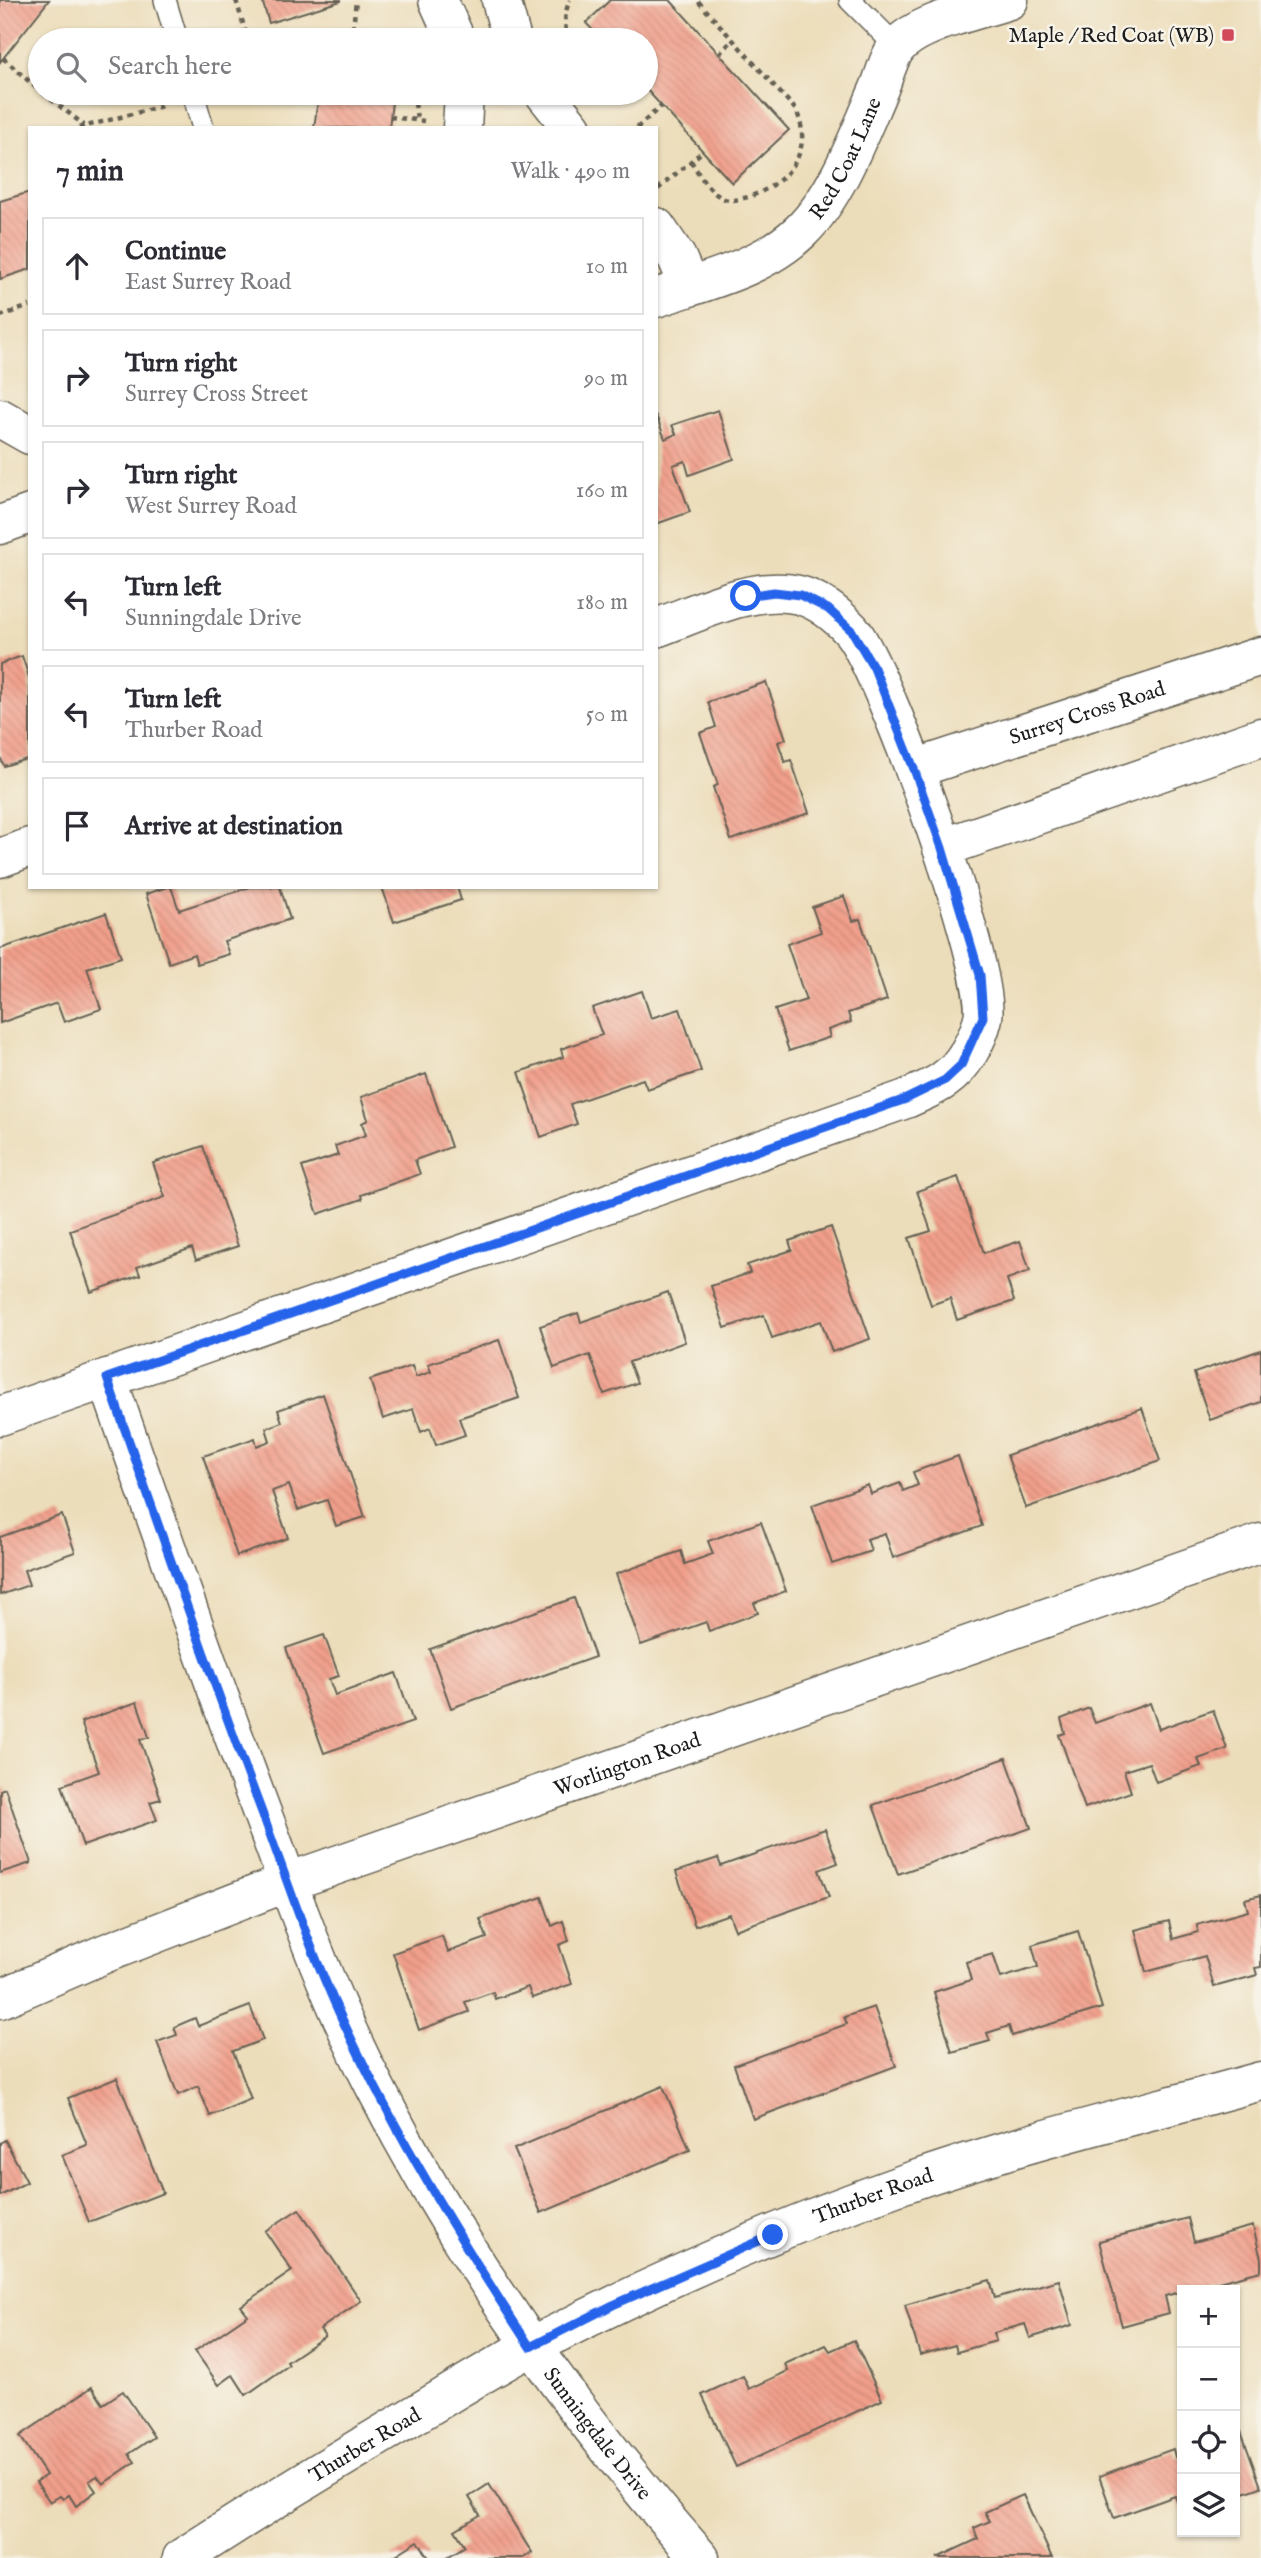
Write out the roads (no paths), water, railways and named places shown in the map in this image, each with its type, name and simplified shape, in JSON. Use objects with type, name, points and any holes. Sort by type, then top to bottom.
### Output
[{"type":"street","points":[[438,0],[451,28]]},
{"type":"street","points":[[501,0],[509,28]]},
{"type":"street","points":[[897,47],[924,27],[1009,0]]},
{"type":"street","name":"Red Coat Lane","points":[[673,292],[744,267],[801,231],[834,185],[897,47]]},
{"type":"street","points":[[462,126],[463,105]]},
{"type":"street","points":[[554,105],[570,126]]},
{"type":"street","points":[[658,230],[677,258],[673,292]]},
{"type":"street","points":[[0,418],[28,434]]},
{"type":"street","points":[[0,525],[28,515]]},
{"type":"street","points":[[0,1416],[906,1099],[945,1080],[961,1065],[974,1042],[983,1017],[980,975],[942,848],[914,769],[874,668],[852,631],[828,609],[800,595],[774,592],[746,596],[658,627]]},
{"type":"street","name":"Surrey Cross Road","points":[[914,769],[1261,656]]},
{"type":"street","points":[[942,848],[1261,737]]},
{"type":"street","points":[[0,858],[28,848]]},
{"type":"street","name":"Sunningdale Drive","points":[[107,1378],[218,1696],[288,1882],[336,2006],[374,2086],[443,2210],[530,2347],[573,2405],[700,2558]]},
{"type":"street","name":"Worlington Road","points":[[0,1999],[106,1953],[288,1882],[1261,1543]]},
{"type":"street","name":"Thurber Road","points":[[182,2558],[254,2510],[530,2347],[613,2305],[773,2235],[906,2183],[1002,2152],[1261,2081]]},
{"type":"lane","points":[[165,0],[173,28]]},
{"type":"lane","points":[[850,0],[897,47]]},
{"type":"lane","points":[[196,105],[202,126]]},
{"type":"place","name":"Maple / Red Coat (WB)","points":[[1228,35]]}]
